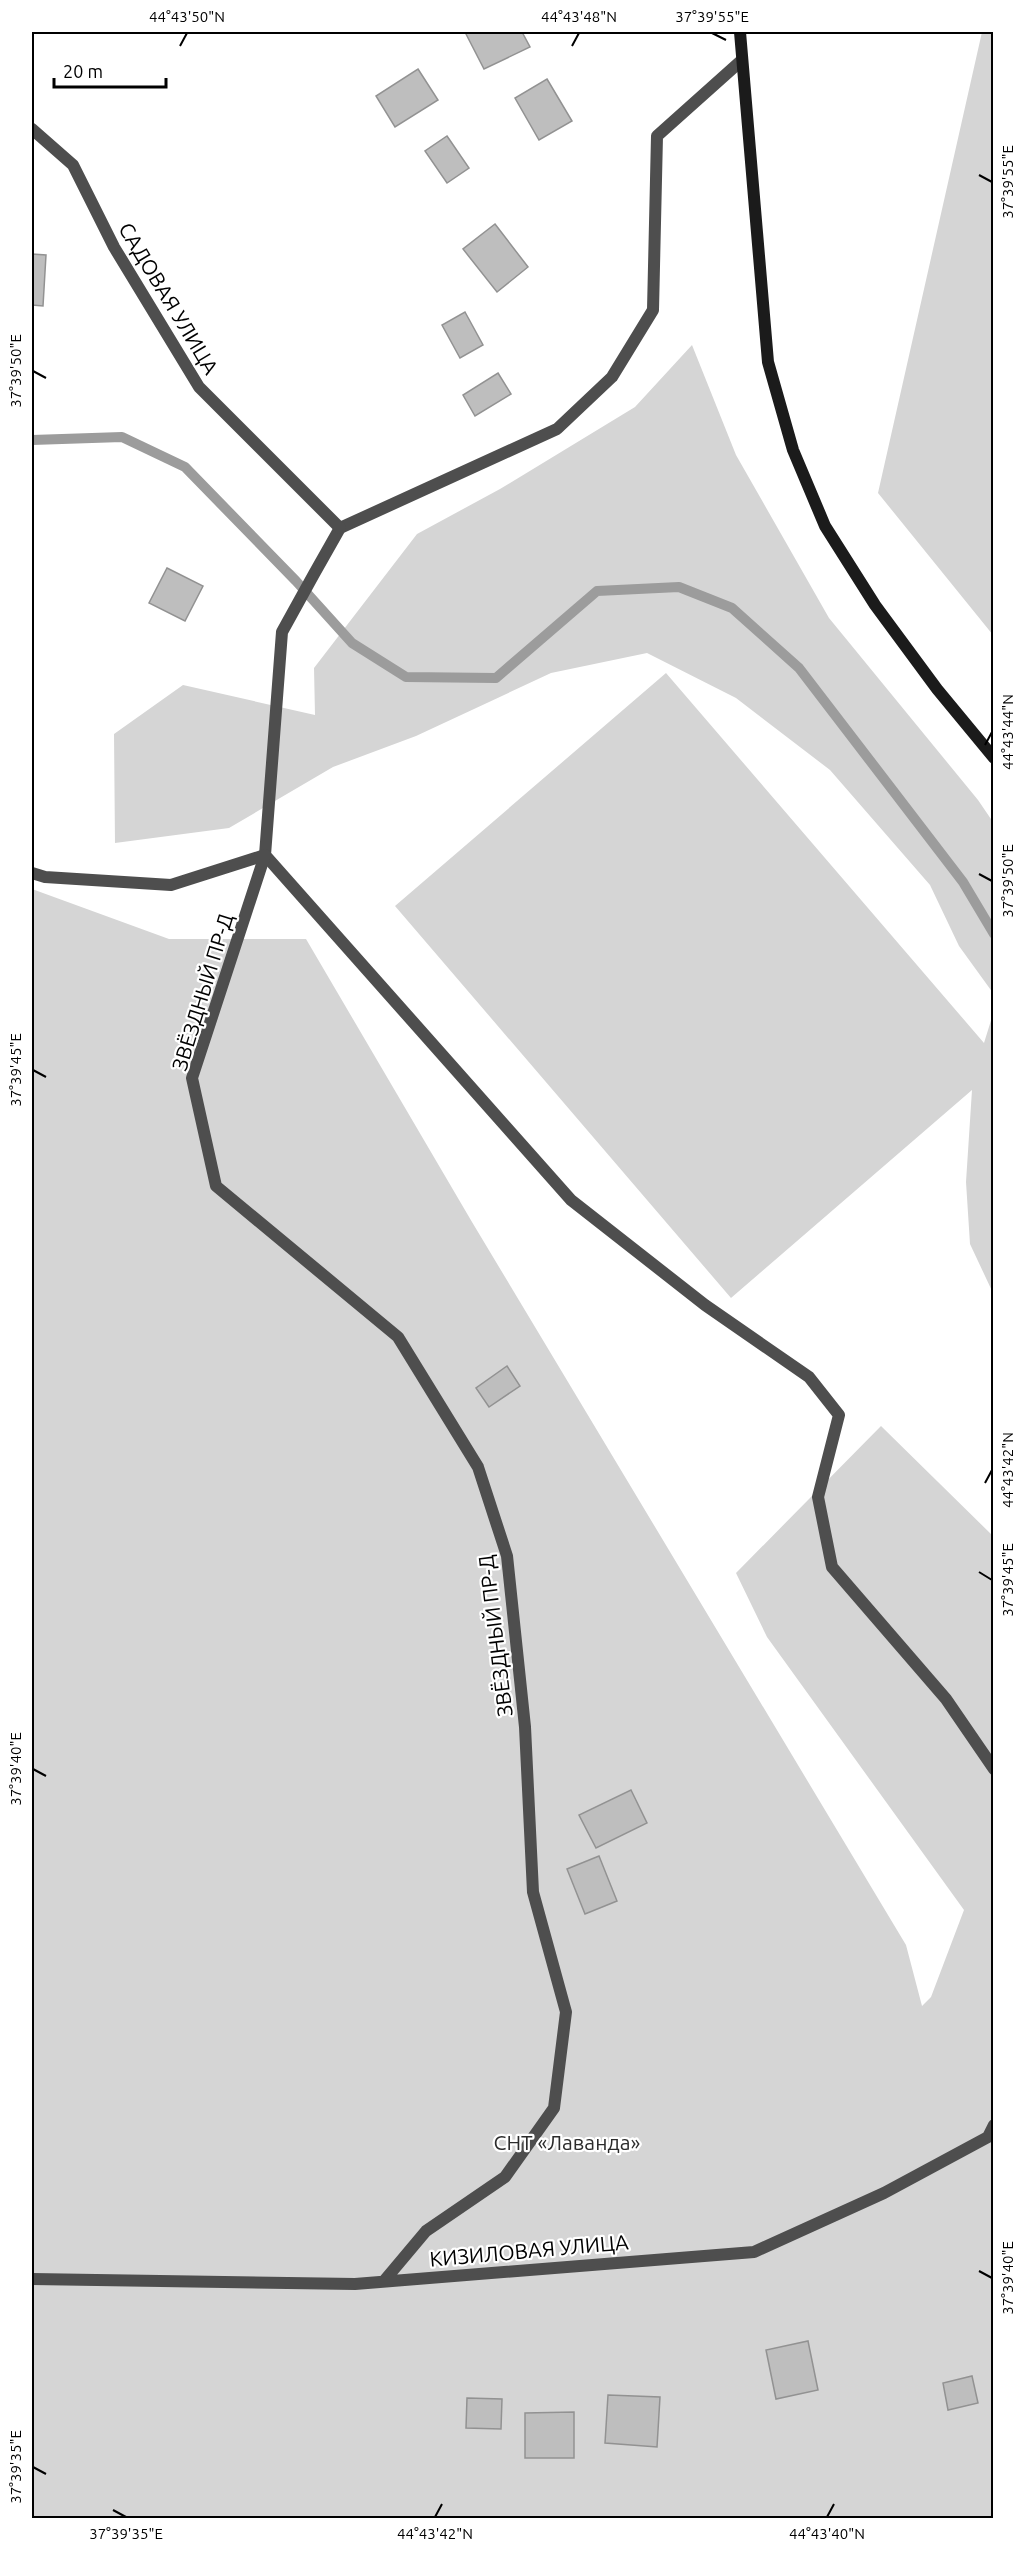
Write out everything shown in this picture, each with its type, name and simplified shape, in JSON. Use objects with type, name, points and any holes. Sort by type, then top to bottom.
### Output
[{"type":"main road","points":[[740,32],[768,362],[792,450],[825,526],[875,605],[937,689],[993,758]]},
{"type":"street","points":[[340,528],[557,429],[612,377],[652,310],[657,136],[742,60]]},
{"type":"street","name":"САДОВАЯ УЛИЦА","points":[[32,129],[73,165],[114,247],[199,387],[340,528]]},
{"type":"street","name":"ЗВЁЗДНЫЙ ПР-Д","points":[[340,528],[282,632],[265,855],[192,1078],[216,1186],[398,1337],[478,1467],[507,1556],[525,1727],[533,1892],[566,2012],[554,2108],[505,2177],[426,2231],[384,2281]]},
{"type":"street","points":[[32,873],[45,877],[171,885],[265,855],[571,1200],[705,1305],[809,1377],[838,1415],[818,1497],[832,1567],[946,1699],[993,1769]]},
{"type":"street","name":"КИЗИЛОВАЯ УЛИЦА","points":[[32,2279],[355,2284],[754,2252],[884,2193],[988,2138],[993,2125]]},
{"type":"green space","points":[[982,32],[994,32],[993,635],[878,493]]},
{"type":"green space","points":[[692,345],[736,455],[829,618],[978,800],[993,822],[993,993],[959,946],[930,885],[830,770],[736,698],[647,653],[551,673],[416,736],[333,767],[229,828],[115,843],[114,734],[183,685],[315,715],[314,668],[417,534],[500,489],[635,407]]},
{"type":"green space","points":[[666,673],[984,1043],[993,1014],[993,1293],[970,1244],[966,1182],[972,1090],[731,1298],[395,906]]},
{"type":"green space","name":"СНТ «Лаванда»","points":[[32,889],[169,939],[306,939],[472,1222],[906,1945],[922,2006],[931,1997],[964,1910],[767,1637],[736,1573],[881,1426],[993,1536],[993,2518],[32,2518]]},
{"type":"building","points":[[465,32],[522,32],[530,47],[484,69]]},
{"type":"building","points":[[418,69],[438,100],[395,127],[376,96]]},
{"type":"building","points":[[547,79],[572,121],[539,140],[515,98]]},
{"type":"building","points":[[447,136],[469,168],[447,183],[425,151]]},
{"type":"building","points":[[495,224],[528,267],[497,292],[463,249]]},
{"type":"building","points":[[32,254],[46,255],[43,306],[32,305]]},
{"type":"building","points":[[465,312],[483,345],[460,358],[442,325]]},
{"type":"building","points":[[498,373],[511,394],[475,416],[463,395]]},
{"type":"building","points":[[167,568],[203,586],[185,621],[149,603]]},
{"type":"building","points":[[507,1366],[520,1386],[489,1407],[476,1388]]},
{"type":"building","points":[[631,1790],[647,1823],[596,1848],[579,1815]]},
{"type":"building","points":[[599,1856],[617,1901],[585,1914],[567,1869]]},
{"type":"building","points":[[808,2341],[818,2390],[776,2399],[766,2350]]},
{"type":"building","points":[[972,2376],[978,2403],[948,2410],[943,2383]]},
{"type":"building","points":[[608,2395],[660,2397],[657,2447],[605,2443]]},
{"type":"building","points":[[467,2398],[502,2399],[501,2429],[466,2428]]},
{"type":"building","points":[[574,2412],[574,2458],[525,2458],[525,2413]]},
{"type":"waterway","points":[[32,440],[122,437],[185,467],[296,581],[352,643],[406,677],[496,678],[597,591],[679,587],[732,608],[799,668],[963,882],[994,934]]}]
